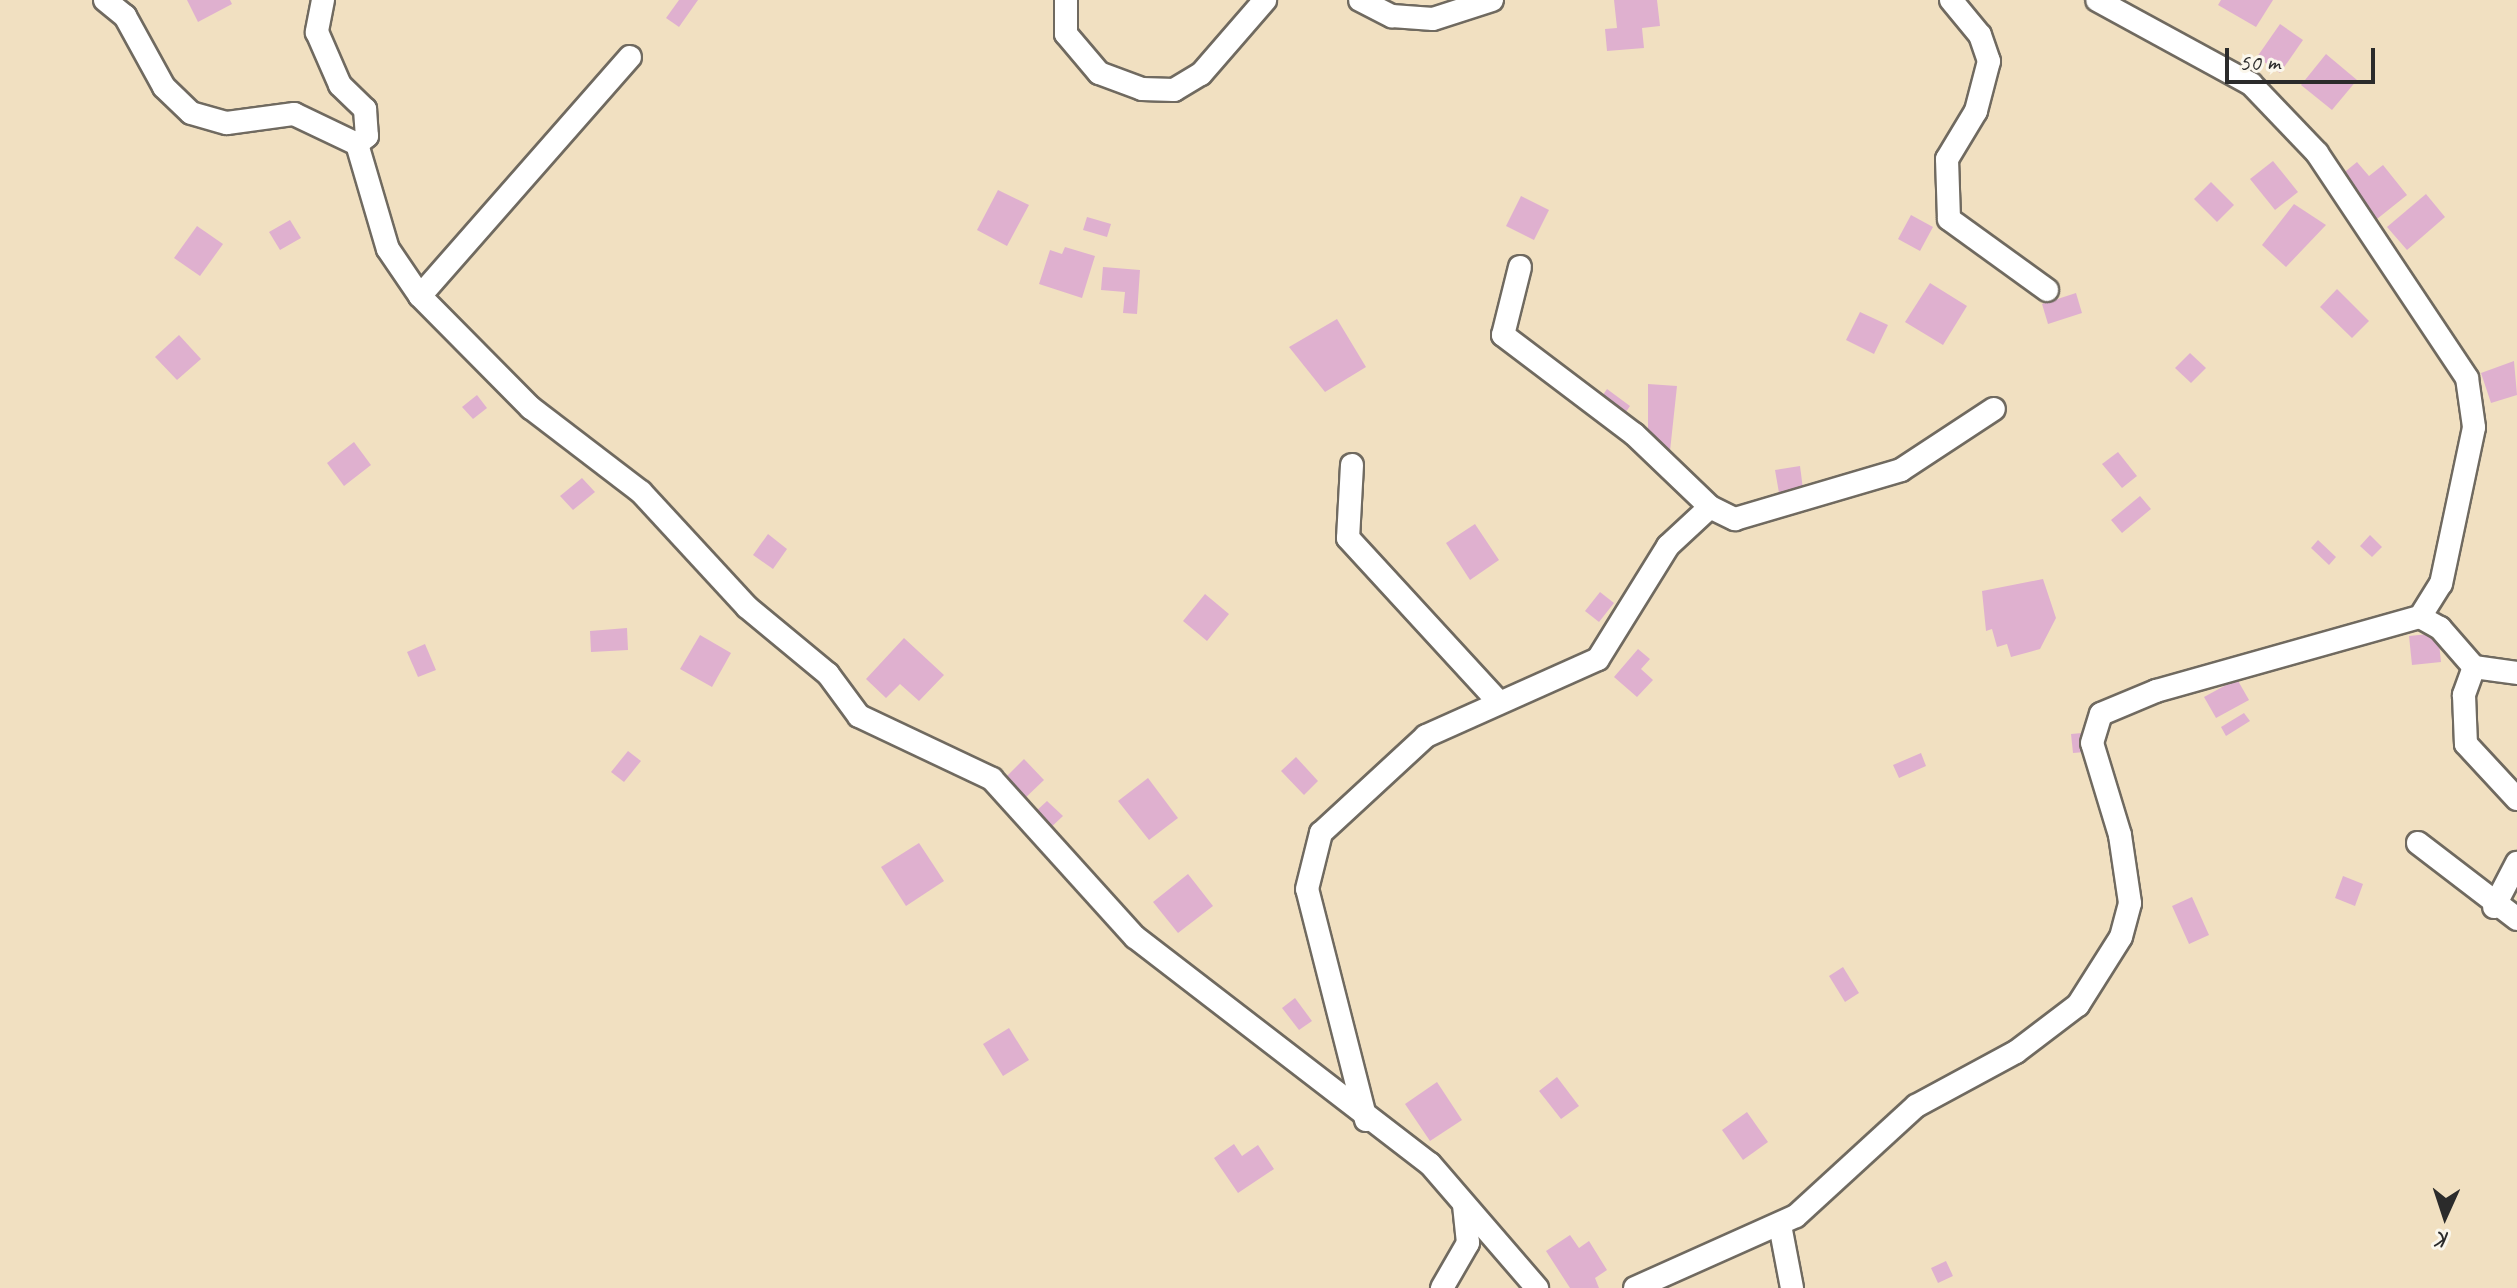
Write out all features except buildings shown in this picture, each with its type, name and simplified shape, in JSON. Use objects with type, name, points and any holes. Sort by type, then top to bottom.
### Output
[{"type":"street","points":[[105,0],[125,16],[164,87],[191,113],[227,123],[294,114],[357,144],[388,249],[420,296],[531,408],[641,492],[747,607],[806,652],[859,716],[992,779],[1135,937],[1366,1120],[1430,1164],[1537,1288]]},
{"type":"street","points":[[323,0],[317,32],[340,85],[365,109],[367,136],[357,144]]},
{"type":"street","points":[[1066,0],[1066,34],[1099,73],[1142,89],[1174,90],[1201,74],[1265,0]]},
{"type":"street","points":[[1360,0],[1392,16],[1433,19],[1492,0]]},
{"type":"street","points":[[1951,0],[1980,35],[1989,61],[1976,111],[1947,159],[1949,219],[2047,290]]},
{"type":"street","points":[[1635,1288],[1780,1225],[1916,1106],[2047,1031],[2102,972],[2128,918],[2130,886],[2092,743],[2101,714],[2156,691],[2420,617],[2441,584],[2461,503],[2476,411],[2467,378],[2317,153],[2251,84],[2097,0]]},
{"type":"street","points":[[420,296],[630,57]]},
{"type":"street","points":[[1520,267],[1503,335],[1652,449],[1710,507],[1735,519],[1901,470],[1994,409]]},
{"type":"street","points":[[1352,465],[1348,538],[1497,700]]},
{"type":"street","points":[[1366,1120],[1307,889],[1321,833],[1426,736],[1497,700],[1598,659],[1668,546],[1710,507]]},
{"type":"street","points":[[2420,617],[2440,628],[2474,667],[2517,673]]},
{"type":"street","points":[[2474,667],[2464,695],[2466,744],[2517,799]]},
{"type":"street","points":[[2418,843],[2477,885],[2494,907],[2517,919]]},
{"type":"street","points":[[2494,907],[2517,863]]},
{"type":"street","points":[[1442,1288],[1468,1243],[1463,1203]]},
{"type":"street","points":[[1780,1225],[1792,1288]]}]
